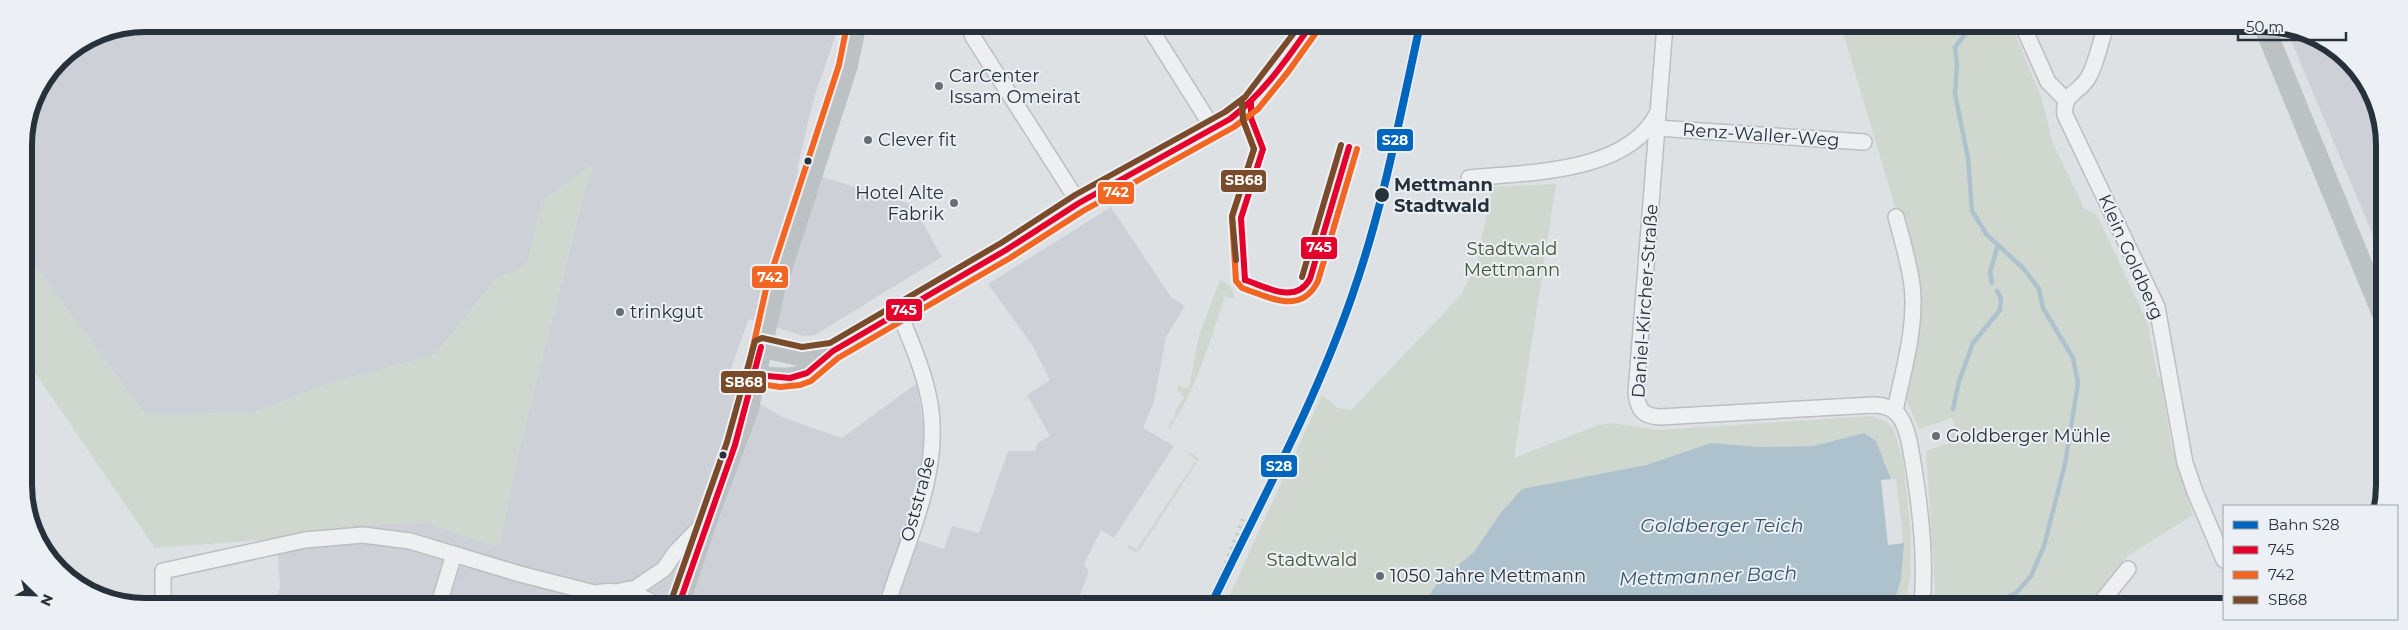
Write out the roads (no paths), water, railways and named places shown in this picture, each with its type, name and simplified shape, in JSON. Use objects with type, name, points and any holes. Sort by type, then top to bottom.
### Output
[{"type":"main road","points":[[681,598],[707,520],[742,428],[774,292],[847,67],[854,32]]},
{"type":"main road","points":[[756,375],[781,380],[797,377],[821,364],[833,351],[1006,250],[1079,204],[1214,130],[1251,103],[1281,68],[1307,32]]},
{"type":"main road","points":[[2267,33],[2376,298]]},
{"type":"main road","points":[[762,347],[802,356],[833,351]]},
{"type":"street","points":[[972,32],[973,37],[1079,204]]},
{"type":"street","points":[[1152,32],[1214,130]]},
{"type":"street","points":[[1469,178],[1585,164],[1608,155],[1641,135],[1657,120],[1664,32]]},
{"type":"street","points":[[2026,32],[2048,82],[2066,100],[2089,76],[2104,32]]},
{"type":"street","name":"Klein Goldberg","points":[[2066,100],[2064,112],[2068,125],[2111,208],[2157,307],[2185,463],[2195,492],[2223,558]]},
{"type":"street","name":"Renz-Waller-Weg","points":[[1657,120],[1864,142]]},
{"type":"street","name":"Daniel-Kircher-Straße","points":[[1657,120],[1636,393],[1641,411],[1647,416],[1660,417],[1873,406],[1885,406],[1895,411]]},
{"type":"street","points":[[1896,217],[1912,284],[1913,306],[1910,336],[1895,411],[1901,419],[1909,443],[1920,508],[1924,550],[1922,597]]},
{"type":"street","name":"Oststraße","points":[[889,598],[926,486],[931,459],[933,428],[930,400],[923,372],[899,312]]},
{"type":"street","points":[[594,593],[636,588],[664,569],[674,553],[707,520]]},
{"type":"street","points":[[163,598],[164,571],[304,540],[364,535],[410,541],[594,593],[599,598]]},
{"type":"street","points":[[441,598],[454,554]]},
{"type":"street","points":[[2105,597],[2128,570]]},
{"type":"street","points":[[620,591],[638,598]]},
{"type":"water","name":"Goldberger Teich","points":[[1864,433],[1876,441],[1891,479],[1881,480],[1888,545],[1904,543],[1901,579],[1896,597],[1428,597],[1439,580],[1473,553],[1502,511],[1522,489],[1646,465],[1711,443],[1759,447],[1813,446]]},
{"type":"waterway","name":"Mettmanner Bach","points":[[1966,32],[1955,47],[1957,65],[1955,94],[1968,158],[1972,211],[1987,235],[2023,268],[2039,289],[2043,308],[2073,358],[2078,383],[2065,464],[2044,546],[2031,576],[2017,592],[2008,597]]},
{"type":"waterway","points":[[1992,283],[1990,272],[1998,245]]},
{"type":"waterway","points":[[1953,409],[1959,381],[1973,343],[2000,310],[2001,298],[1997,291]]},
{"type":"railway","points":[[1212,597],[1243,519]]},
{"type":"rail line","name":"S28","points":[[1215,597],[1304,414],[1352,296],[1382,196],[1419,32]]},
{"type":"place","name":"CarCenter Issam Omeirat","points":[[939,86]]},
{"type":"place","name":"Clever fit","points":[[868,140]]},
{"type":"place","name":"Mettmann Stadtwald","points":[[1382,195]]},
{"type":"place","name":"Hotel Alte Fabrik","points":[[954,203]]},
{"type":"place","name":"trinkgut","points":[[620,312]]},
{"type":"place","name":"Goldberger Mühle","points":[[1936,436]]},
{"type":"place","name":"1050 Jahre Mettmann","points":[[1380,576]]},
{"type":"park label","name":"Stadtwald Mettmann","points":[[1512,259]]},
{"type":"park label","name":"Stadtwald","points":[[1312,560]]}]
